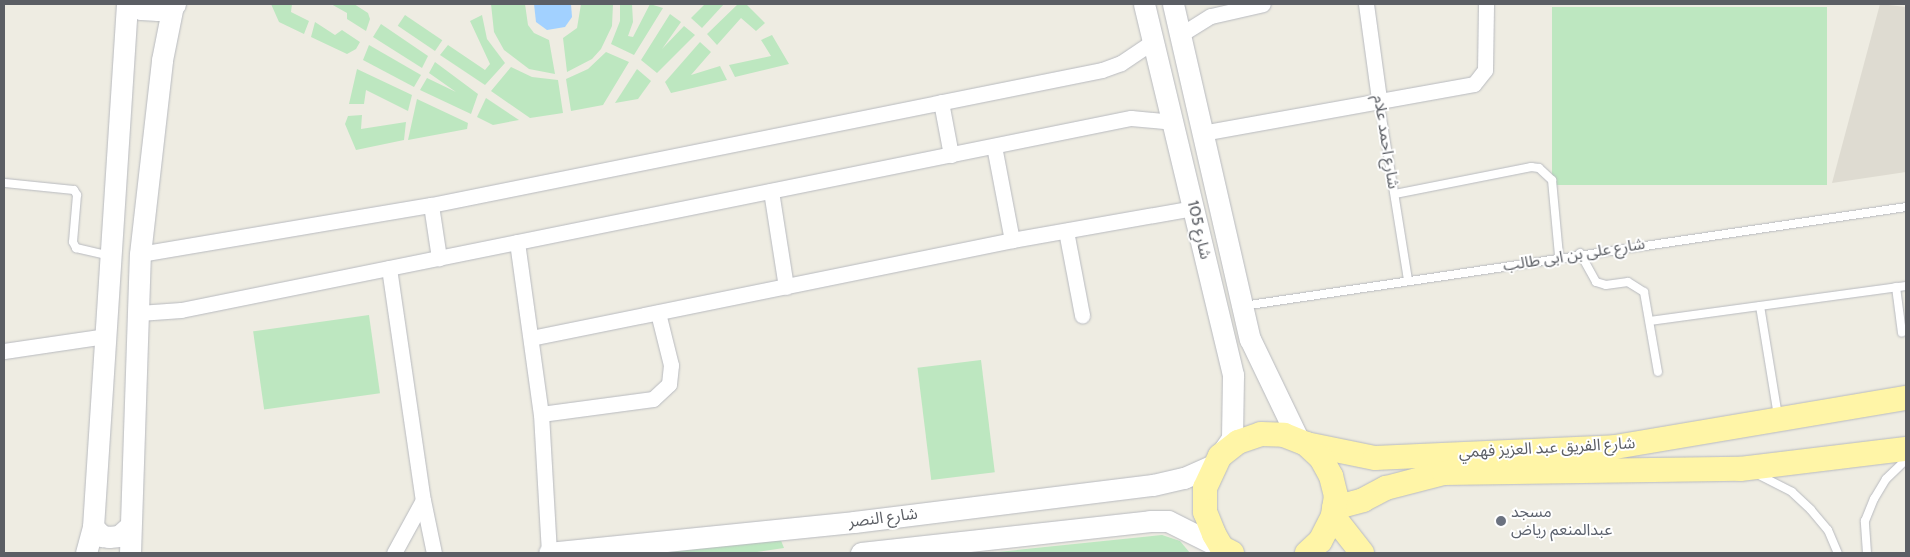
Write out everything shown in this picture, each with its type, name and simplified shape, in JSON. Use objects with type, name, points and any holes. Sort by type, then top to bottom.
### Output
[{"type":"main road","points":[[86,553],[93,527],[127,4]]},
{"type":"main road","points":[[131,4],[141,9],[158,10],[174,4]]},
{"type":"main road","points":[[130,553],[140,254],[162,60],[174,4]]},
{"type":"main road","name":"شارع 105","points":[[1144,4],[1174,122],[1233,375],[1232,438],[1217,461]]},
{"type":"main road","name":"شارع 105","points":[[1173,4],[1242,306],[1260,364],[1302,443]]},
{"type":"main road","name":"شارع الفريق عبد العزيز فهمي","points":[[1217,461],[1238,442],[1260,434],[1284,435],[1302,443],[1375,458],[1615,447],[1698,435],[1778,418],[1906,398]]},
{"type":"main road","points":[[1302,443],[1321,458],[1332,476],[1334,512],[1320,541],[1307,553]]},
{"type":"main road","name":"شارع الفريق عبد العزيز فهمي","points":[[1334,512],[1386,488],[1444,473],[1740,469],[1906,449]]},
{"type":"main road","points":[[1217,461],[1205,488],[1205,512],[1228,552]]},
{"type":"main road","name":"شارع النصر","points":[[549,553],[854,522],[1153,485],[1184,478],[1217,461]]},
{"type":"main road","points":[[1334,512],[1362,553]]},
{"type":"main road","name":"شارع النصر","points":[[861,553],[1150,521],[1168,521],[1228,552]]},
{"type":"main road","points":[[93,527],[102,536],[109,537],[119,536],[130,526]]},
{"type":"street","points":[[1180,36],[1211,16],[1263,4]]},
{"type":"street","name":"شارع احمد علام","points":[[1366,4],[1379,99]]},
{"type":"street","points":[[1202,133],[1379,99],[1474,84],[1484,70],[1486,4]]},
{"type":"street","points":[[140,254],[431,205],[1102,70],[1120,63],[1154,41]]},
{"type":"street","points":[[941,102],[951,154]]},
{"type":"street","points":[[139,313],[181,310],[1131,118],[1174,122]]},
{"type":"street","points":[[994,146],[1012,240]]},
{"type":"street","points":[[771,191],[786,287]]},
{"type":"street","points":[[431,205],[439,258]]},
{"type":"street","points":[[531,338],[1012,240],[1194,208]]},
{"type":"street","points":[[1066,231],[1082,315]]},
{"type":"street","points":[[517,242],[541,414],[549,553]]},
{"type":"street","points":[[390,268],[422,500],[434,553]]},
{"type":"street","points":[[541,414],[653,399],[668,384],[671,365],[658,313]]},
{"type":"street","points":[[4,351],[105,336]]},
{"type":"street","points":[[394,553],[422,500]]},
{"type":"lane","name":"شارع احمد علام","points":[[1379,99],[1408,280]]},
{"type":"lane","points":[[1395,194],[1531,167],[1539,168],[1552,180],[1559,256]]},
{"type":"lane","points":[[4,183],[74,190],[77,195],[72,242],[76,248],[112,256]]},
{"type":"lane","name":"شارع على بن ابى طالب","points":[[1242,306],[1559,256],[1906,207]]},
{"type":"lane","points":[[1580,253],[1596,282],[1606,285],[1628,282],[1644,292],[1658,372]]},
{"type":"lane","points":[[1650,321],[1906,286]]},
{"type":"lane","points":[[1896,287],[1902,333]]},
{"type":"lane","points":[[1760,306],[1778,418]]},
{"type":"lane","points":[[1867,553],[1865,522],[1874,499],[1886,479],[1906,460]]},
{"type":"lane","points":[[1740,469],[1767,478],[1792,492],[1828,530],[1838,553]]},
{"type":"shaded area","points":[[1880,4],[1906,7],[1906,172],[1832,183]]},
{"type":"green space","points":[[271,4],[292,4],[291,12],[309,21],[304,34],[279,22]]},
{"type":"green space","points":[[331,4],[354,4],[368,13],[370,19],[366,31],[347,19],[347,13]]},
{"type":"green space","points":[[491,4],[525,4],[528,25],[534,33],[549,40],[555,74],[529,69],[504,50],[494,32]]},
{"type":"green space","points":[[581,4],[613,4],[612,26],[601,49],[592,59],[567,72],[563,38],[577,28]]},
{"type":"green space","points":[[620,4],[632,4],[633,22],[628,36],[633,37],[650,4],[663,8],[634,55],[611,44],[620,21]]},
{"type":"green space","points":[[705,4],[724,4],[702,28],[691,18]]},
{"type":"green space","points":[[738,4],[746,4],[765,23],[756,31],[741,18],[717,45],[707,34]]},
{"type":"green space","points":[[1552,7],[1827,7],[1827,185],[1552,185]]},
{"type":"green space","points":[[670,14],[681,22],[662,49],[684,26],[695,35],[657,73],[641,60]]},
{"type":"green space","points":[[405,15],[442,40],[435,51],[398,26]]},
{"type":"green space","points":[[482,15],[487,39],[505,63],[485,85],[440,55],[448,45],[485,70],[490,64],[470,21]]},
{"type":"green space","points":[[315,22],[335,35],[342,30],[360,42],[356,49],[347,54],[311,37]]},
{"type":"green space","points":[[381,24],[428,56],[422,68],[373,37]]},
{"type":"green space","points":[[772,35],[789,64],[735,77],[729,65],[771,56],[761,40]]},
{"type":"green space","points":[[700,42],[711,52],[691,75],[720,66],[727,80],[671,93],[665,82]]},
{"type":"green space","points":[[369,45],[421,75],[414,87],[363,60]]},
{"type":"green space","points":[[606,52],[629,62],[603,105],[571,111],[566,79],[588,69]]},
{"type":"green space","points":[[435,62],[478,94],[471,114],[420,90],[427,78],[456,92],[429,73]]},
{"type":"green space","points":[[511,67],[532,77],[558,80],[563,113],[530,118],[491,91]]},
{"type":"green space","points":[[357,69],[412,95],[408,111],[366,90],[364,104],[349,104]]},
{"type":"green space","points":[[637,69],[651,81],[638,99],[615,103]]},
{"type":"green space","points":[[486,98],[519,120],[493,125],[477,117]]},
{"type":"green space","points":[[417,99],[468,123],[467,129],[408,140]]},
{"type":"green space","points":[[362,115],[361,129],[406,122],[404,140],[356,150],[345,124],[348,116]]},
{"type":"green space","points":[[369,315],[380,393],[264,410],[253,331]]},
{"type":"green space","points":[[981,360],[995,472],[931,480],[917,368]]},
{"type":"green space","points":[[1162,535],[1180,541],[1190,553],[988,553]]},
{"type":"green space","points":[[780,538],[784,548],[750,553],[633,553]]},
{"type":"water","points":[[534,4],[571,4],[572,17],[565,27],[547,30],[536,22]]},
{"type":"place","name":"مسجد عبدالمنعم رياض","points":[[1501,521]]}]
